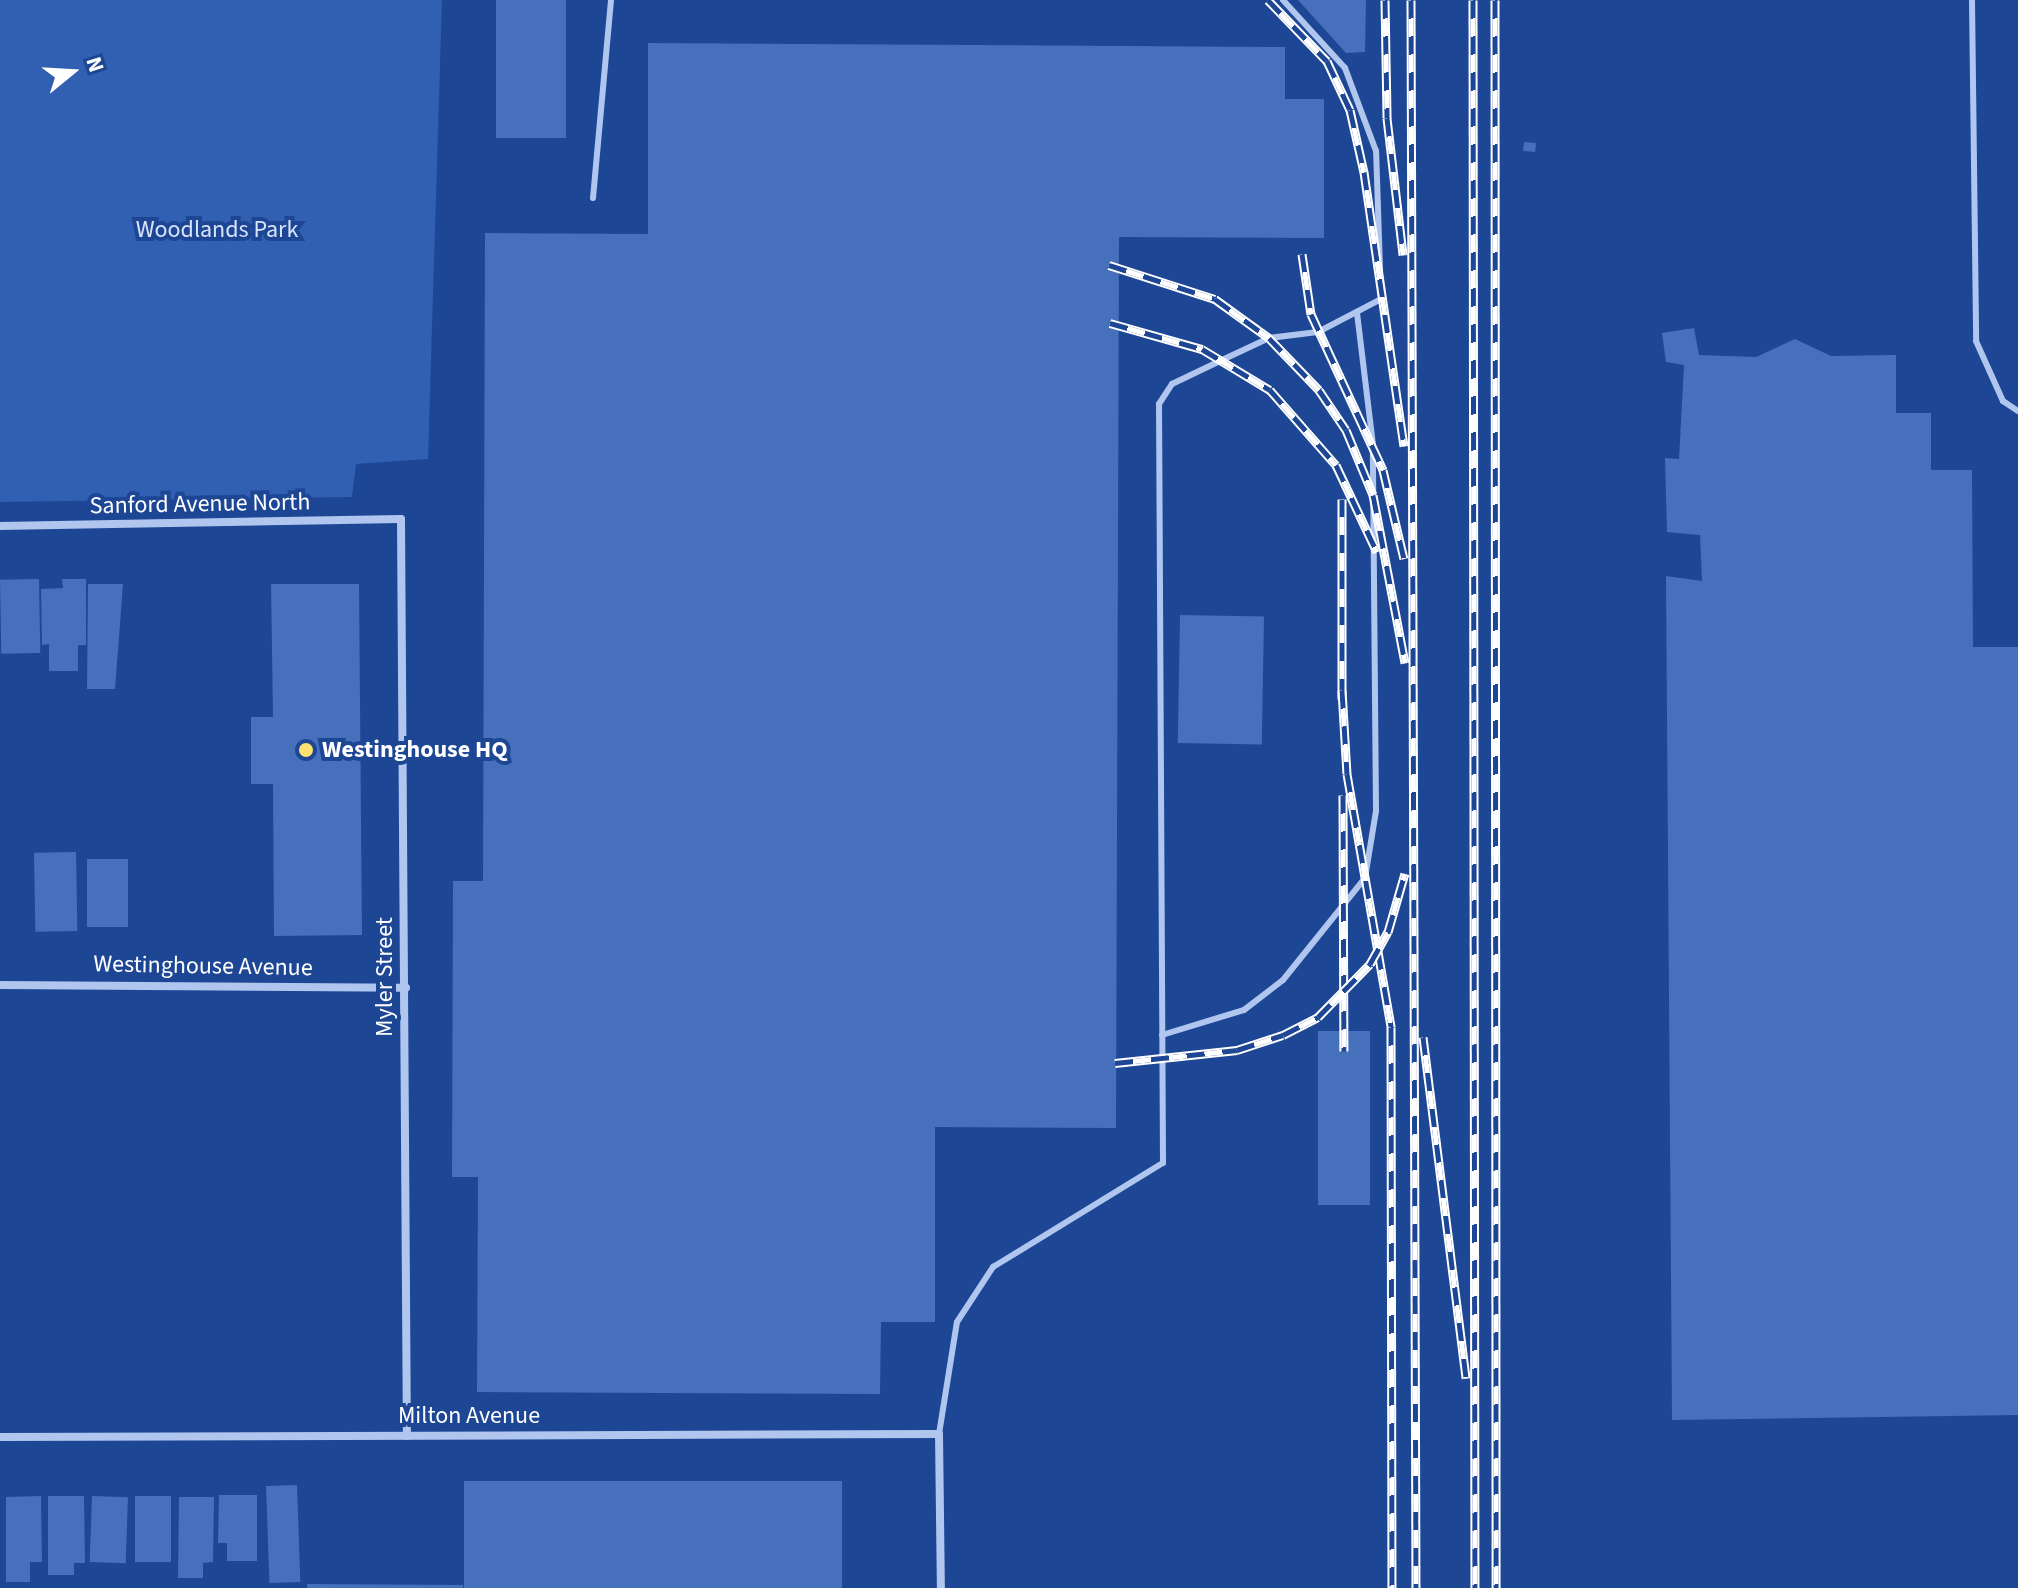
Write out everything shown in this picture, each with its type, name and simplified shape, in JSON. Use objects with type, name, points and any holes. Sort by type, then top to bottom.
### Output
[{"type":"street","name":"Sanford Avenue North","points":[[0,526],[401,519]]},
{"type":"street","name":"Myler Street","points":[[401,519],[406,988],[402,1256],[407,1436]]},
{"type":"street","name":"Westinghouse Avenue","points":[[0,985],[406,988]]},
{"type":"street","name":"Milton Avenue","points":[[0,1437],[939,1434]]},
{"type":"street","points":[[939,1434],[941,1588]]},
{"type":"lane","points":[[593,198],[611,0]]},
{"type":"lane","points":[[939,1434],[957,1322],[993,1267],[1163,1163],[1159,404],[1172,384],[1222,360],[1269,338],[1318,332],[1381,299],[1376,151],[1345,68],[1283,0]]},
{"type":"lane","points":[[1972,0],[1976,341],[2003,401],[2018,411]]},
{"type":"lane","points":[[1162,1035],[1244,1010],[1274,987],[1365,878],[1376,811],[1373,445],[1357,312]]},
{"type":"green space","name":"Woodlands Park","points":[[0,0],[442,0],[428,459],[356,464],[352,497],[0,502]]},
{"type":"building","points":[[496,0],[566,0],[566,138],[496,138]]},
{"type":"building","points":[[1298,0],[1366,0],[1365,52],[1346,53]]},
{"type":"building","points":[[648,43],[1285,47],[1285,99],[1324,99],[1324,238],[1119,237],[1116,1128],[935,1127],[935,1322],[881,1322],[880,1394],[477,1392],[478,1177],[452,1177],[453,881],[483,881],[485,233],[648,234]]},
{"type":"building","points":[[1524,142],[1536,143],[1535,152],[1523,151]]},
{"type":"building","points":[[1694,328],[1699,355],[1756,357],[1795,339],[1831,356],[1896,355],[1896,413],[1931,413],[1931,470],[1972,470],[1973,647],[2018,647],[2018,1415],[1672,1420],[1666,576],[1702,581],[1700,535],[1667,532],[1665,458],[1679,459],[1684,365],[1666,362],[1662,333]]},
{"type":"building","points":[[39,579],[40,653],[1,654],[0,580]]},
{"type":"building","points":[[62,579],[86,579],[86,645],[78,645],[78,671],[49,671],[49,644],[42,645],[41,589],[63,588]]},
{"type":"building","points":[[88,584],[123,584],[115,689],[87,689]]},
{"type":"building","name":"Westinghouse HQ","points":[[271,584],[359,584],[362,935],[274,936],[273,784],[251,784],[251,717],[273,717]]},
{"type":"building","points":[[1180,615],[1264,616],[1262,744],[1178,743]]},
{"type":"building","points":[[76,852],[77,931],[35,932],[34,853]]},
{"type":"building","points":[[87,859],[128,859],[128,927],[87,927]]},
{"type":"building","points":[[1318,1031],[1370,1031],[1370,1205],[1318,1205]]},
{"type":"building","points":[[464,1481],[842,1481],[842,1588],[464,1588]]},
{"type":"building","points":[[297,1485],[300,1582],[269,1583],[266,1486]]},
{"type":"building","points":[[219,1495],[257,1495],[257,1561],[227,1561],[227,1543],[218,1543]]},
{"type":"building","points":[[41,1496],[42,1562],[30,1562],[30,1582],[6,1582],[6,1497]]},
{"type":"building","points":[[48,1496],[84,1496],[85,1563],[74,1563],[74,1575],[48,1575]]},
{"type":"building","points":[[92,1496],[128,1497],[126,1563],[90,1562]]},
{"type":"building","points":[[135,1496],[171,1496],[171,1562],[135,1562]]},
{"type":"building","points":[[179,1497],[214,1497],[213,1562],[203,1563],[203,1578],[178,1578]]},
{"type":"building","points":[[307,1584],[463,1585],[463,1588],[307,1588]]},
{"type":"railway","points":[[1268,0],[1327,61],[1350,110],[1364,172],[1404,446]]},
{"type":"railway","points":[[1385,0],[1387,118],[1403,255]]},
{"type":"railway","points":[[1411,0],[1416,1588]]},
{"type":"railway","points":[[1473,0],[1475,1588]]},
{"type":"railway","points":[[1495,0],[1496,1588]]},
{"type":"railway","points":[[1302,254],[1311,314],[1383,470],[1404,559]]},
{"type":"railway","points":[[1109,265],[1215,299],[1269,338],[1319,390],[1346,430],[1373,495],[1405,663]]},
{"type":"railway","points":[[1110,323],[1202,349],[1270,390],[1336,465],[1377,552]]},
{"type":"railway","points":[[1342,499],[1342,699]]},
{"type":"railway","points":[[1342,690],[1347,774],[1391,1027],[1392,1588]]},
{"type":"railway","points":[[1343,795],[1344,1051]]},
{"type":"railway","points":[[1115,1063],[1237,1050],[1283,1035],[1318,1017],[1370,964],[1388,932],[1405,873]]},
{"type":"railway","points":[[1423,1037],[1466,1378]]},
{"type":"place","name":"Westinghouse HQ","points":[[306,750]]}]
